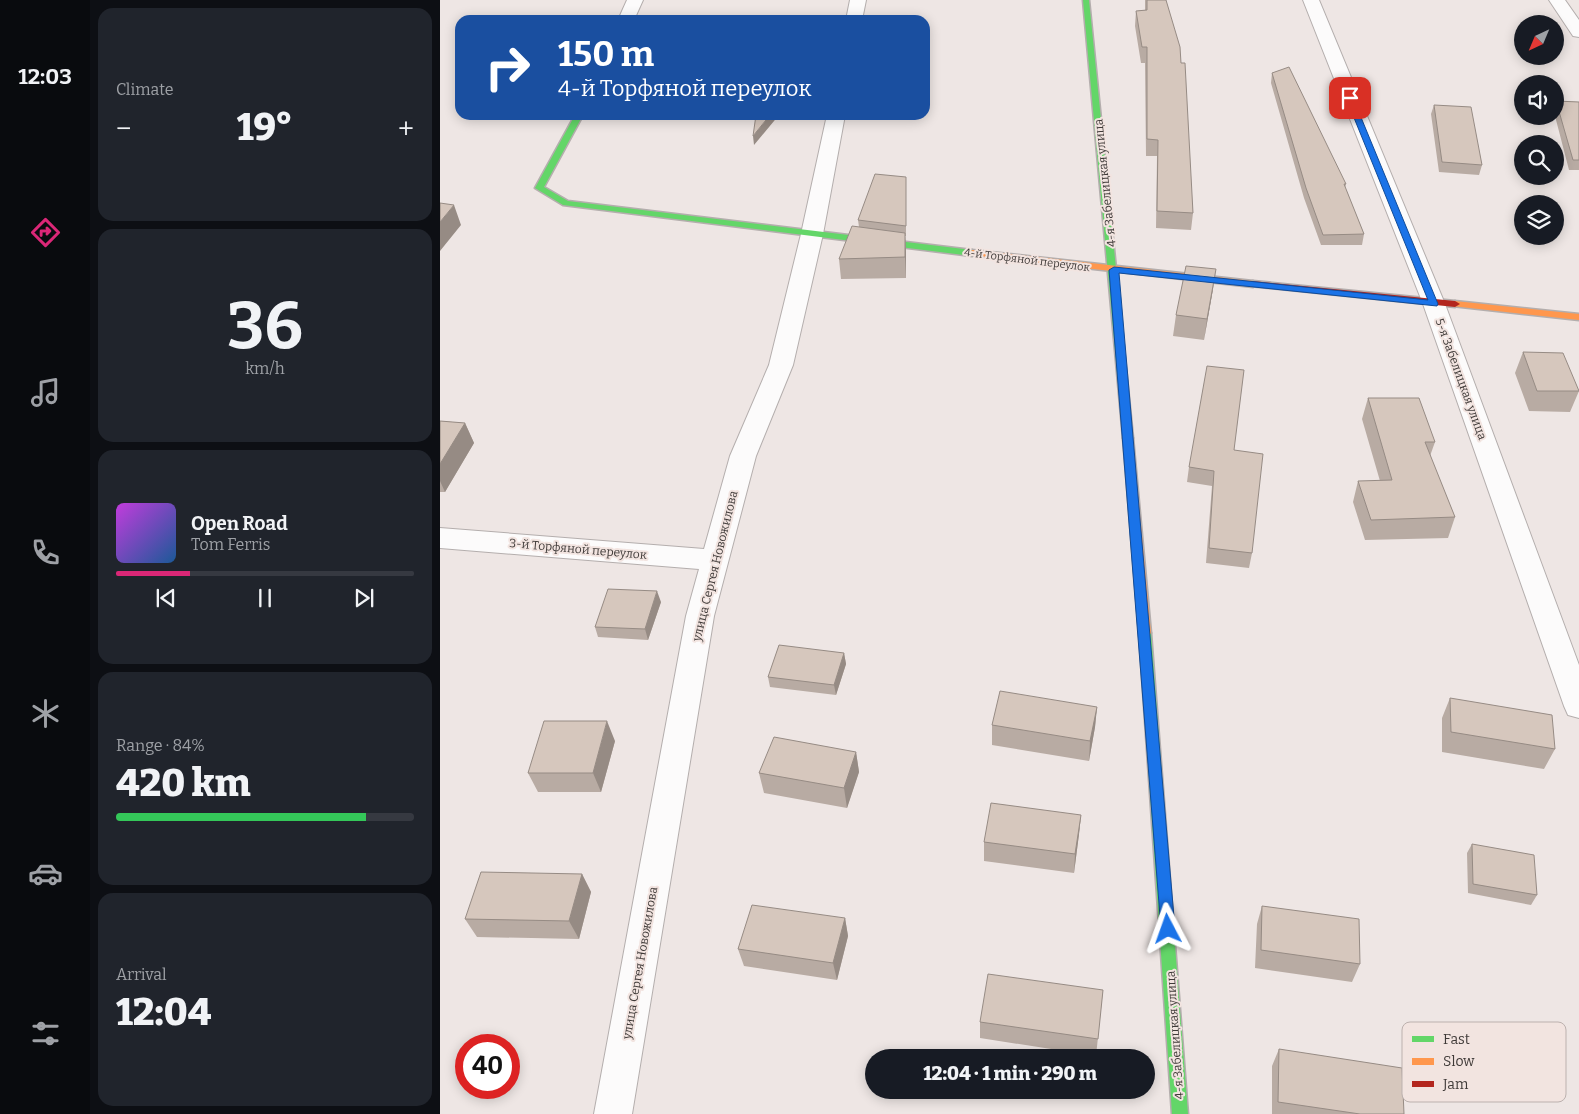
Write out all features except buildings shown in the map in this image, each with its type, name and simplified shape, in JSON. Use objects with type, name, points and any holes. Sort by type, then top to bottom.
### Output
[{"type":"street","points":[[628,15],[636,0]]},
{"type":"street","points":[[855,15],[858,0]]},
{"type":"street","name":"4-я Забелицкая улица","points":[[1086,0],[1114,270],[1164,874],[1180,1114]]},
{"type":"street","name":"5-я Забелицкая улица","points":[[1311,0],[1434,304],[1579,706]]},
{"type":"street","points":[[1557,0],[1579,32]]},
{"type":"street","name":"4-й Торфяной переулок","points":[[576,120],[539,188],[566,203],[1114,270],[1579,318]]},
{"type":"street","name":"улица Сергея Новожилова","points":[[614,1114],[700,616],[743,456],[781,365],[812,234],[835,120]]},
{"type":"street","name":"3-й Торфяной переулок","points":[[440,538],[715,560]]},
{"type":"traffic: fast","points":[[1086,0],[1128,438]]},
{"type":"traffic: fast","points":[[576,120],[539,188],[566,203],[972,253]]},
{"type":"traffic: fast","points":[[1145,633],[1180,1114]]},
{"type":"traffic: slow","points":[[972,253],[1253,284]]},
{"type":"traffic: slow","points":[[1455,304],[1579,317]]},
{"type":"traffic: slow","points":[[1128,438],[1145,633]]},
{"type":"traffic: jam","points":[[1253,284],[1455,304]]},
{"type":"route","points":[[1168,929],[1114,270],[1434,304],[1350,98]]}]
